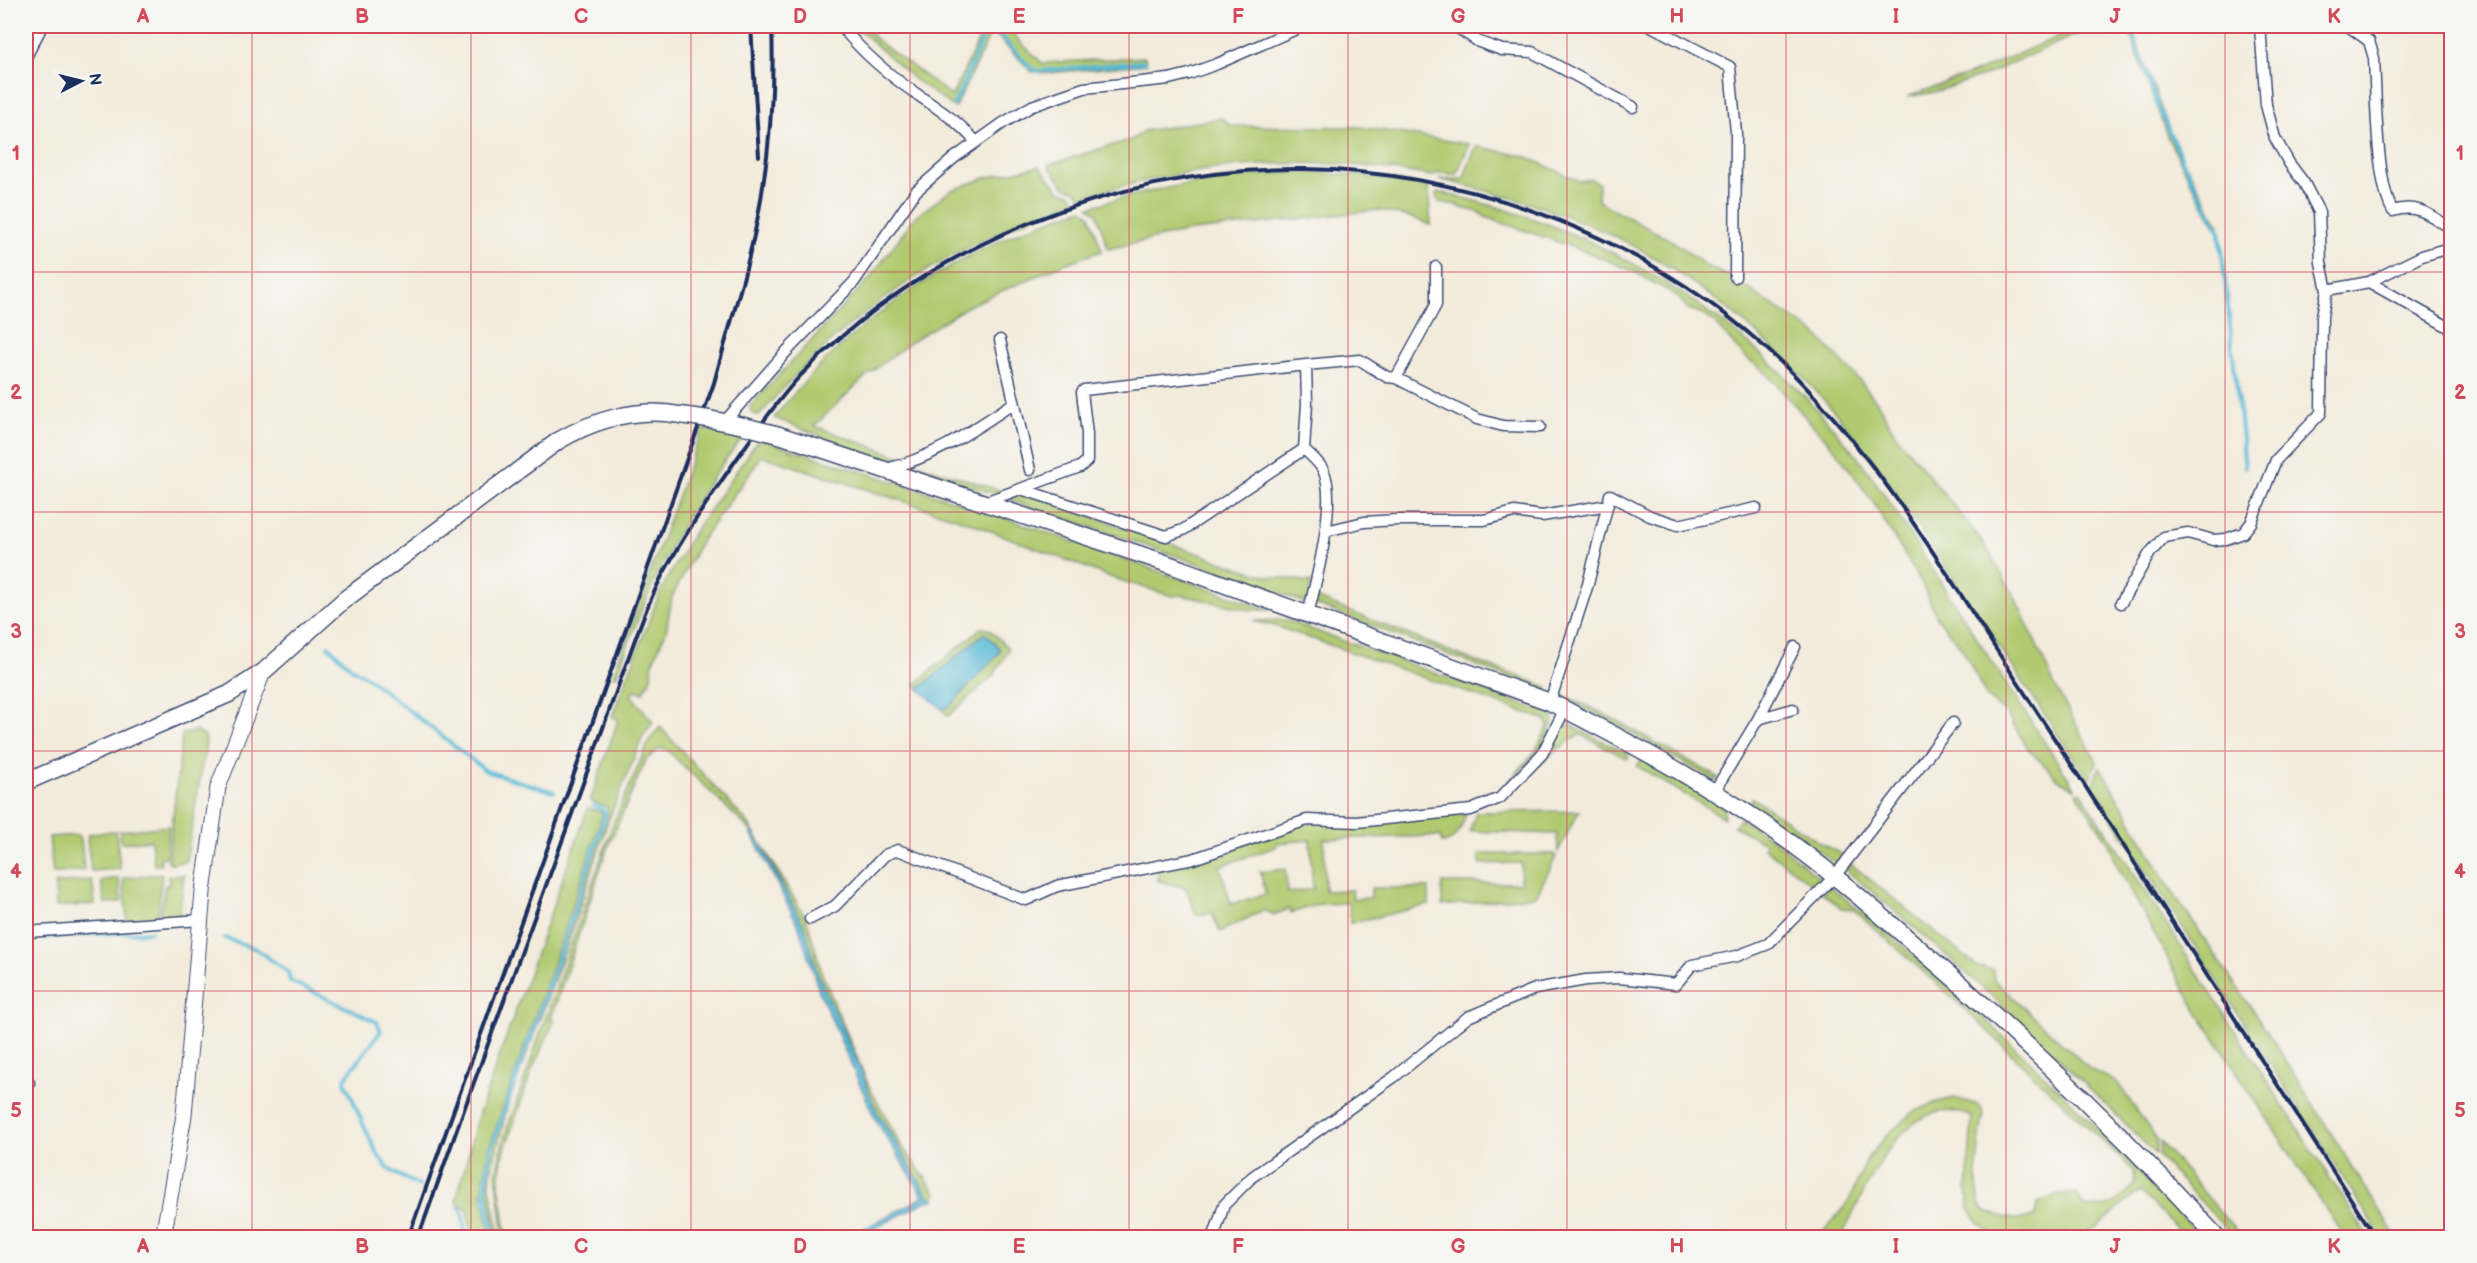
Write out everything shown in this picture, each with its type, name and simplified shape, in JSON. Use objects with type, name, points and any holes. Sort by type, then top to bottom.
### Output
[{"type":"main road","points":[[26,782],[229,694],[263,672],[344,600],[558,441],[584,426],[649,412],[717,420],[779,435],[985,502],[1308,614],[1558,706],[1602,728],[1714,792],[1781,836],[1835,876],[1966,988],[2074,1090],[2218,1238]]},
{"type":"main road","points":[[163,1238],[183,1115],[201,920],[218,787],[263,672]]},
{"type":"street","points":[[26,57],[42,26]]},
{"type":"street","points":[[842,26],[875,60],[917,94],[948,114],[976,141]]},
{"type":"street","points":[[717,420],[854,282],[916,191],[976,141],[1022,112],[1058,96],[1112,84],[1169,79],[1189,74],[1303,26]]},
{"type":"street","points":[[1455,26],[1486,45],[1502,50],[1532,52],[1633,107]]},
{"type":"street","points":[[1650,26],[1730,67],[1736,133],[1735,277]]},
{"type":"street","points":[[2121,603],[2150,554],[2164,537],[2188,533],[2213,540],[2226,539],[2243,533],[2251,523],[2276,460],[2321,413],[2322,316],[2326,290],[2321,263],[2319,212],[2304,183],[2275,138],[2265,105],[2260,26]]},
{"type":"street","points":[[2348,26],[2369,41],[2374,58],[2383,184],[2390,206],[2393,211],[2417,208],[2451,229]]},
{"type":"street","points":[[2326,290],[2369,282],[2422,256],[2451,247]]},
{"type":"street","points":[[1396,378],[1436,306],[1436,267]]},
{"type":"street","points":[[2369,282],[2451,329]]},
{"type":"street","points":[[1000,340],[1030,471]]},
{"type":"street","points":[[985,502],[1080,467],[1087,461],[1087,434],[1082,392],[1084,390],[1360,360],[1387,376],[1396,378],[1477,419],[1503,426],[1540,427]]},
{"type":"street","points":[[1306,365],[1307,405],[1304,449],[1323,470],[1327,492],[1326,531],[1308,614]]},
{"type":"street","points":[[882,469],[922,458],[950,444],[1014,403]]},
{"type":"street","points":[[1021,489],[1166,536],[1183,530],[1304,449]]},
{"type":"street","points":[[810,919],[835,906],[885,855],[898,850],[1026,900],[1057,886],[1193,859],[1307,820],[1357,822],[1471,810],[1500,798],[1542,754],[1558,706],[1610,495],[1650,516],[1678,525],[1756,508]]},
{"type":"street","points":[[1326,531],[1364,522],[1484,520],[1514,512],[1542,516],[1608,505]]},
{"type":"street","points":[[1714,792],[1758,719],[1795,647]]},
{"type":"street","points":[[1758,719],[1793,709]]},
{"type":"street","points":[[1211,1238],[1215,1233],[1224,1204],[1252,1177],[1394,1077],[1468,1017],[1535,989],[1586,980],[1619,978],[1676,984],[1692,965],[1737,956],[1768,944],[1835,876],[1953,723]]},
{"type":"street","points":[[26,932],[201,920]]},
{"type":"green space","points":[[855,26],[863,26],[878,41],[952,96],[985,26],[1004,26],[1042,63],[1145,57],[1147,64],[1049,73],[1032,72],[992,31],[955,108],[915,80]]},
{"type":"green space","points":[[2082,26],[2095,26],[1983,76],[1931,93],[1907,97],[1981,70]]},
{"type":"green space","points":[[2127,26],[2131,26],[2169,129],[2219,224],[2215,226],[2168,139]]},
{"type":"green space","points":[[1222,118],[1231,126],[1360,127],[1469,144],[1457,174],[1437,173],[1433,176],[1346,165],[1269,164],[1175,175],[1081,197],[1077,191],[1065,187],[1048,165],[1133,139],[1143,131]]},
{"type":"green space","points":[[1476,146],[1527,157],[1579,181],[1591,179],[1599,184],[1598,201],[1674,242],[1708,267],[1732,278],[1816,334],[1877,402],[1896,435],[1983,542],[2015,597],[2057,690],[2097,762],[2089,780],[1867,453],[1823,398],[1798,372],[1716,300],[1632,245],[1552,211],[1496,193],[1439,179],[1463,179]]},
{"type":"green space","points":[[1039,166],[1060,191],[1072,194],[1076,201],[984,239],[902,286],[864,313],[828,344],[759,416],[751,412],[750,406],[870,278],[914,218],[950,191],[985,178]]},
{"type":"green space","points":[[1309,172],[1365,176],[1428,186],[1431,225],[1410,217],[1379,210],[1184,232],[1108,249],[1097,213],[1089,207],[1198,182],[1253,175]]},
{"type":"green space","points":[[1438,192],[1500,208],[1558,228],[1614,253],[1667,283],[1717,318],[1764,357],[1808,400],[1871,475],[2076,789],[2059,780],[2029,750],[2006,713],[1987,698],[1963,650],[1937,617],[1921,582],[1873,502],[1837,452],[1764,371],[1744,356],[1712,320],[1688,309],[1677,296],[1635,272],[1587,252],[1485,217],[1479,212],[1439,202],[1436,197]]},
{"type":"green space","points":[[1082,209],[1090,215],[1102,251],[1061,265],[968,306],[909,343],[865,377],[814,426],[898,456],[920,456],[888,462],[774,418],[804,382],[838,349],[912,290],[994,243]]},
{"type":"green space","points":[[702,429],[744,436],[708,484],[676,537],[647,598],[616,676],[613,675]]},
{"type":"green space","points":[[759,439],[965,504],[1270,610],[1250,610],[1181,595],[1172,596],[1110,577],[968,522],[762,456],[701,541],[672,597],[666,631],[653,661],[651,678],[643,693],[636,690],[631,695],[653,722],[643,736],[609,819],[567,946],[508,1105],[491,1171],[490,1186],[500,1237],[497,1238],[488,1192],[491,1152],[565,944],[608,813],[607,807],[590,801],[618,720],[612,716],[661,590],[694,532]]},
{"type":"green space","points":[[920,465],[1000,490],[996,494],[908,468]]},
{"type":"green space","points":[[1022,492],[1243,569],[1267,576],[1311,582],[1308,604],[1203,565],[1008,499]]},
{"type":"green space","points":[[1316,598],[1472,660],[1548,687],[1547,692],[1314,604]]},
{"type":"green space","points":[[1285,620],[1553,715],[1548,736],[1533,758],[1498,794],[1534,753],[1548,727],[1546,720],[1275,626],[1253,621]]},
{"type":"green space","points":[[981,628],[989,629],[1009,649],[994,675],[948,716],[942,709],[950,706],[999,653],[1000,649],[986,634],[919,689],[915,684]]},
{"type":"green space","points":[[1557,692],[1610,717],[1718,777],[1716,781],[1608,720],[1556,695]]},
{"type":"green space","points":[[1570,725],[1629,754],[1628,759],[1579,734],[1548,757],[1519,784],[1543,757],[1564,726]]},
{"type":"green space","points":[[660,727],[747,822],[807,920],[823,976],[870,1088],[901,1145],[937,1194],[934,1197],[929,1197],[876,1110],[818,975],[805,928],[767,855],[753,833],[666,749],[659,749],[646,760],[607,849],[551,1019],[554,1022],[532,1070],[502,1158],[499,1184],[507,1237],[504,1238],[496,1174],[504,1138],[614,821],[650,739]]},
{"type":"green space","points":[[196,731],[205,736],[206,743],[186,862],[171,864],[171,861],[168,862],[182,734]]},
{"type":"green space","points":[[1641,760],[1724,806],[1724,818],[1637,766]]},
{"type":"green space","points":[[2100,767],[2170,888],[2272,1039],[2396,1237],[2381,1237],[2092,786]]},
{"type":"green space","points":[[2081,792],[2368,1237],[2344,1237],[2192,1003],[2117,865],[2108,841],[2076,793]]},
{"type":"green space","points":[[1752,798],[1822,844],[1843,855],[1837,864],[1749,803]]},
{"type":"green space","points":[[588,808],[603,813],[488,1151],[482,1195],[491,1237],[471,1237],[468,1209],[456,1202],[477,1119]]},
{"type":"green space","points":[[1579,811],[1558,852],[1557,834],[1470,831],[1476,812]]},
{"type":"green space","points":[[1466,814],[1455,837],[1442,843],[1440,836],[1324,839],[1325,891],[1352,890],[1353,899],[1371,898],[1371,888],[1429,888],[1429,905],[1350,923],[1349,903],[1320,904],[1291,913],[1289,909],[1274,915],[1264,910],[1220,932],[1212,913],[1196,915],[1186,888],[1158,881],[1158,870],[1307,823]],"holes":[[[1310,840],[1313,889],[1288,893],[1285,869],[1260,872],[1266,894],[1231,904],[1220,866],[1276,847],[1277,843]]]},
{"type":"green space","points":[[1741,819],[1774,840],[1825,882],[1818,889],[1764,848],[1765,843],[1734,826]]},
{"type":"green space","points":[[169,826],[166,857],[160,858],[161,865],[154,865],[151,840],[121,843],[120,831]]},
{"type":"green space","points":[[116,831],[120,869],[91,871],[87,839],[89,834]]},
{"type":"green space","points":[[78,835],[81,839],[84,870],[53,874],[49,837]]},
{"type":"green space","points":[[1479,854],[1554,854],[1556,857],[1536,896],[1442,906],[1442,883],[1520,883],[1521,863],[1480,864]]},
{"type":"green space","points":[[1851,864],[1978,967],[1993,970],[1994,980],[2089,1068],[2117,1082],[2157,1140],[2155,1154],[2004,1008],[1846,870]]},
{"type":"green space","points":[[162,874],[157,919],[127,921],[123,878]]},
{"type":"green space","points":[[184,875],[179,918],[159,920],[165,885],[169,884],[168,876]]},
{"type":"green space","points":[[119,878],[121,902],[105,903],[101,882]]},
{"type":"green space","points":[[92,880],[95,904],[56,907],[55,884]]},
{"type":"green space","points":[[1830,886],[1928,968],[2023,1055],[2069,1099],[2202,1237],[2185,1237],[2140,1191],[2097,1227],[2085,1232],[2012,1237],[1992,1234],[1979,1224],[1969,1209],[1967,1191],[1972,1117],[1947,1111],[1925,1116],[1906,1130],[1889,1149],[1841,1237],[1818,1238],[1849,1201],[1867,1159],[1886,1136],[1914,1112],[1937,1102],[1954,1098],[1979,1105],[1984,1114],[1980,1134],[1977,1179],[1980,1204],[1987,1212],[2014,1219],[2034,1217],[2038,1203],[2059,1194],[2077,1193],[2084,1207],[2101,1207],[2119,1199],[2135,1183],[2134,1171],[1954,999],[1853,909],[1841,908],[1822,893]]},
{"type":"green space","points":[[2160,1142],[2242,1237],[2234,1237],[2158,1156]]},
{"type":"water","points":[[986,634],[1000,649],[999,653],[950,706],[942,709],[919,689]]},
{"type":"water","points":[[753,832],[805,928],[818,975],[859,1066],[874,1106],[877,1107],[876,1111],[929,1197],[934,1197],[934,1200],[927,1201],[858,1237],[848,1237],[922,1198],[922,1194],[875,1119],[819,991],[799,927],[751,833]]},
{"type":"waterway","points":[[954,105],[988,26]]},
{"type":"waterway","points":[[991,26],[1030,67],[1037,71],[1145,62]]},
{"type":"waterway","points":[[2130,26],[2158,107],[2182,160],[2220,232],[2245,467]]},
{"type":"waterway","points":[[328,646],[355,671],[363,674],[486,771],[554,792]]},
{"type":"waterway","points":[[494,1238],[485,1193],[490,1151],[564,942],[604,819],[605,813],[602,809],[594,806]]},
{"type":"waterway","points":[[26,939],[152,932]]},
{"type":"waterway","points":[[225,938],[256,949],[288,972],[290,981],[377,1022],[381,1031],[346,1077],[345,1082],[381,1160],[394,1173],[420,1186]]},
{"type":"waterway","points":[[459,1207],[462,1210],[466,1238]]},
{"type":"railway","points":[[751,26],[759,156]]},
{"type":"railway","points":[[408,1238],[714,383],[748,261],[759,211],[770,126],[772,26]]},
{"type":"railway","points":[[418,1238],[649,604],[667,567],[694,522],[785,394],[800,376],[851,329],[907,287],[968,252],[1032,222],[1098,199],[1166,182],[1236,172],[1305,169],[1370,173],[1435,184],[1499,200],[1562,222],[1622,249],[1680,282],[1733,321],[1783,364],[1851,439],[1911,520],[2376,1238]]}]
